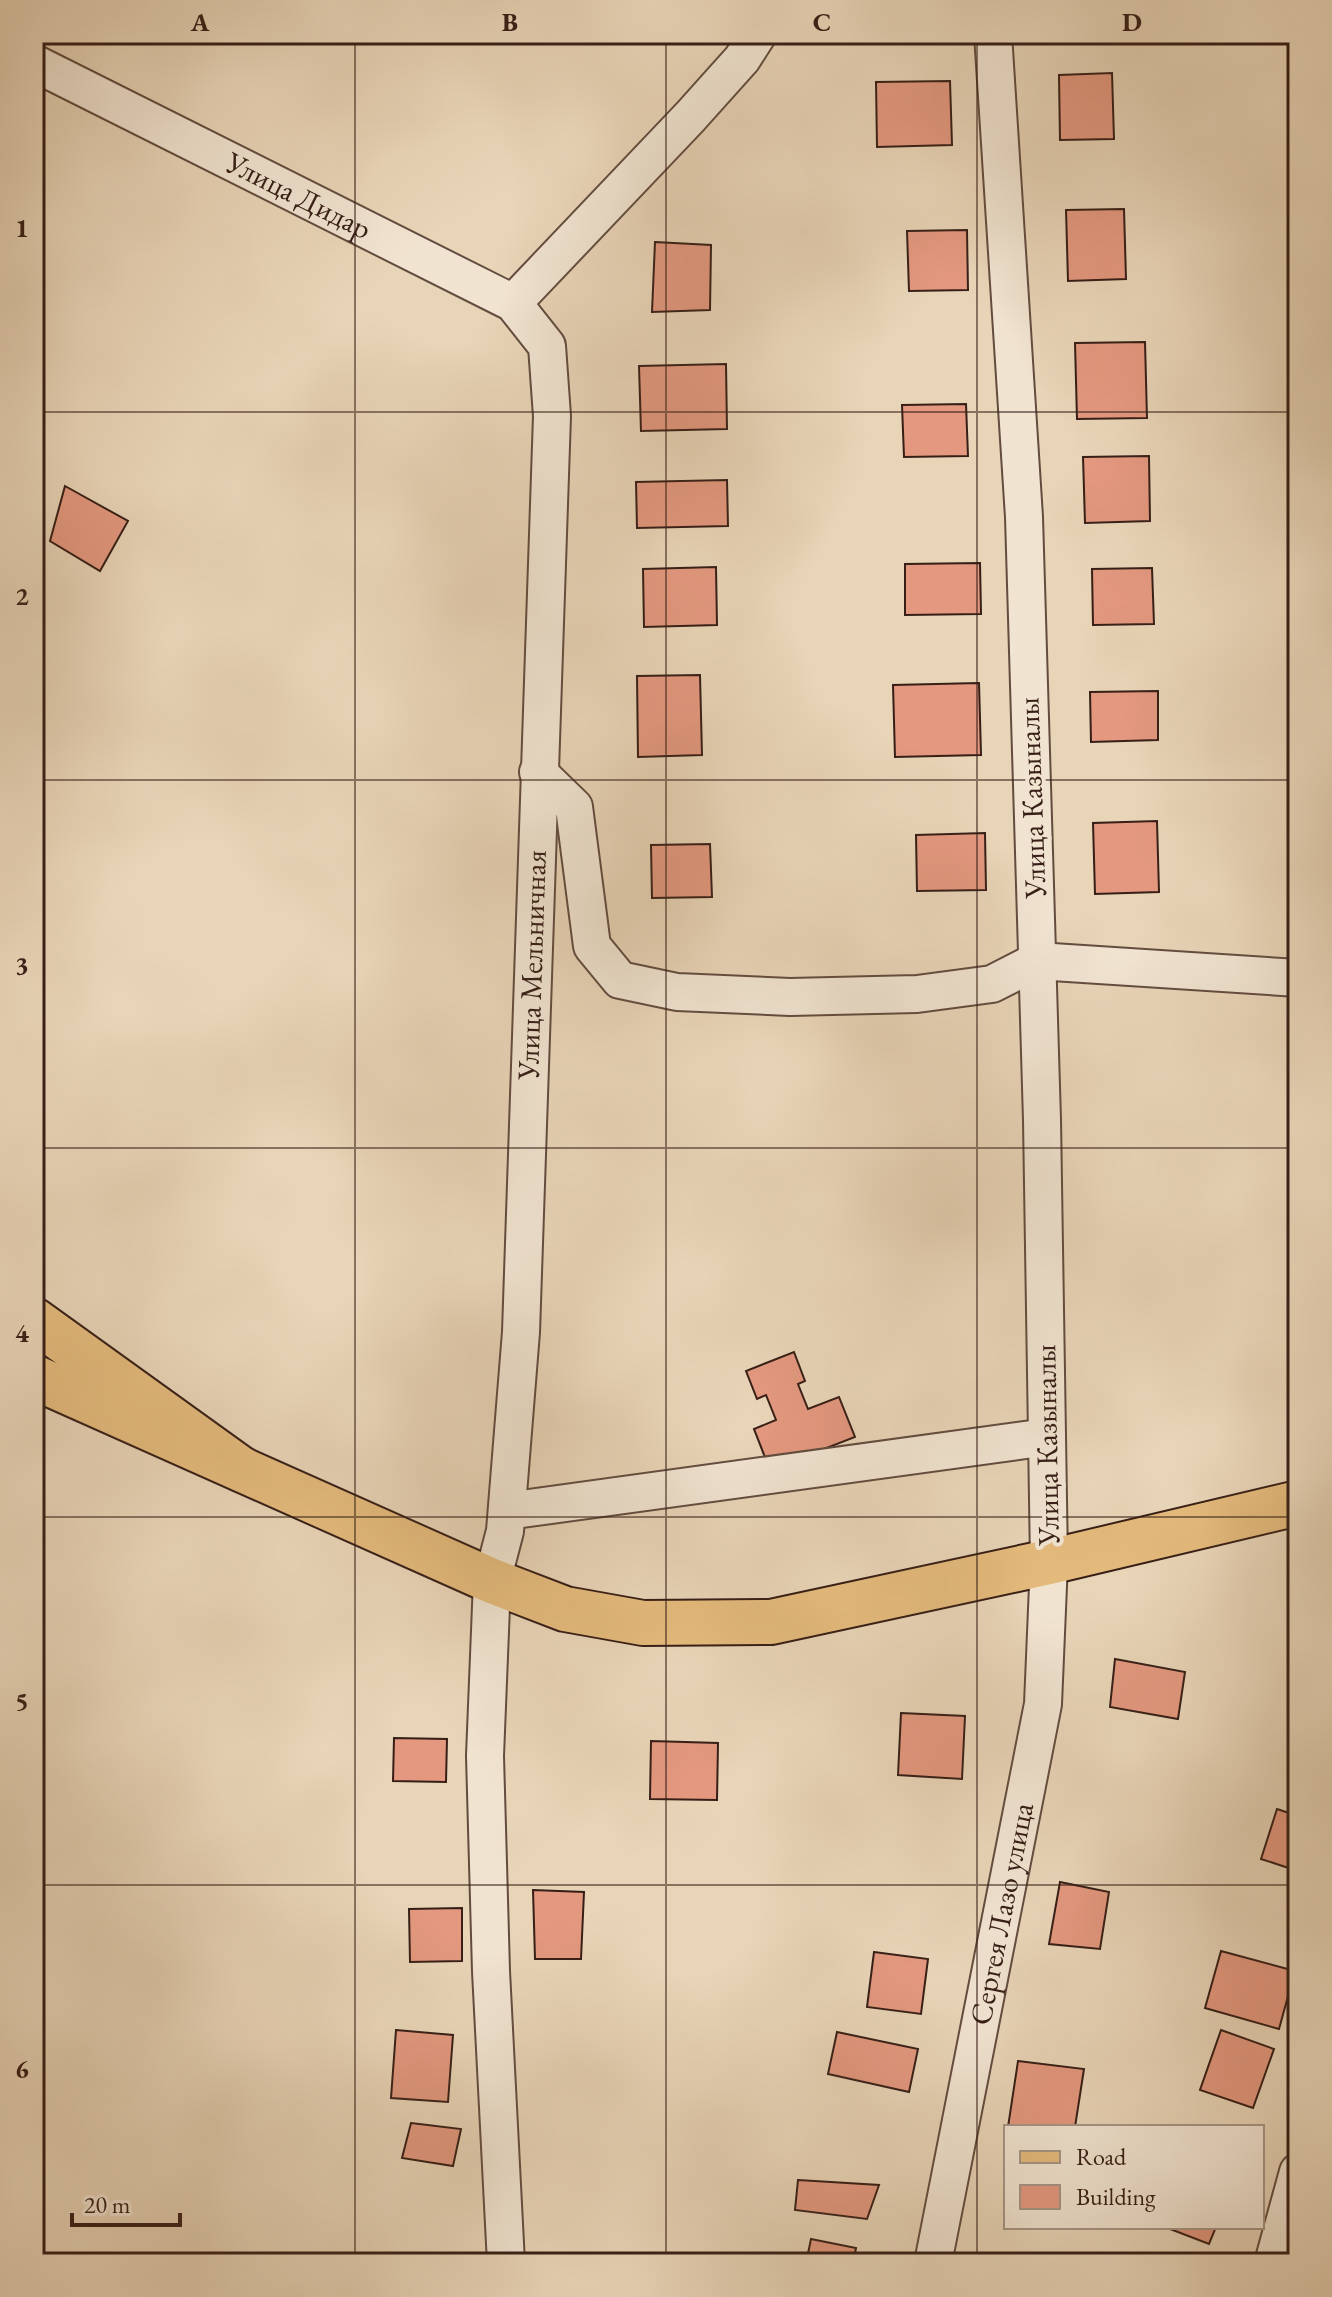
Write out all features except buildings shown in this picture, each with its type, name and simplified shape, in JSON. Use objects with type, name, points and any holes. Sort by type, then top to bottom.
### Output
[{"type":"main road","points":[[34,1320],[241,1469]]},
{"type":"main road","points":[[34,1377],[492,1581],[565,1609],[643,1623],[700,1625],[771,1622],[1049,1562],[1298,1503]]},
{"type":"street","points":[[513,303],[690,117],[742,59],[758,34]]},
{"type":"street","name":"Улица Казыналы","points":[[993,34],[1024,517],[1049,1562]]},
{"type":"street","name":"Улица Дидар","points":[[34,63],[513,303],[547,346]]},
{"type":"street","name":"Улица Мельничная","points":[[506,2263],[491,1971],[485,1756],[492,1581],[507,1511],[521,1332],[552,416],[547,346]]},
{"type":"street","points":[[538,772],[574,807],[592,946],[620,980],[677,992],[790,997],[917,994],[992,984],[1037,961],[1298,978]]},
{"type":"street","points":[[507,1511],[1047,1437]]},
{"type":"street","name":"Сергея Лазо улица","points":[[933,2263],[1043,1704],[1049,1562]]},
{"type":"street","points":[[1273,2263],[1298,2172]]}]
